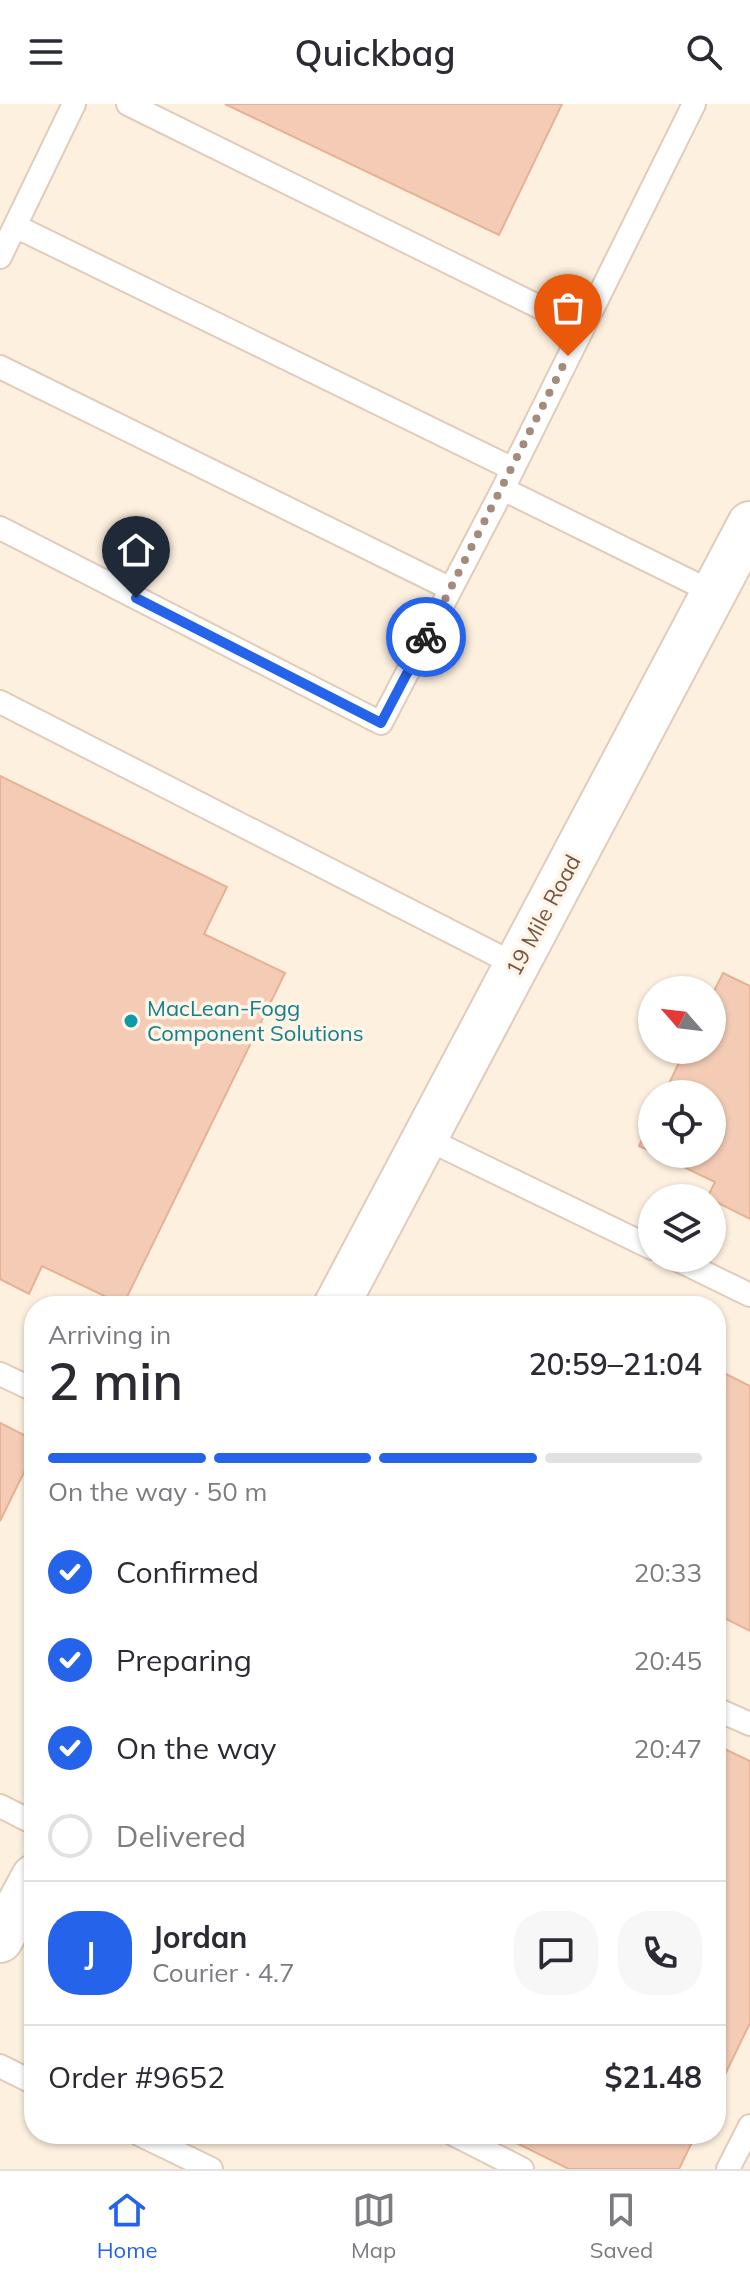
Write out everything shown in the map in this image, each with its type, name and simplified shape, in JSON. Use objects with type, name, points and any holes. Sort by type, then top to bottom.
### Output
[{"type":"street","name":"19 Mile Road","points":[[341,1296],[750,524]]},
{"type":"lane","points":[[0,257],[74,104]]},
{"type":"lane","points":[[128,104],[582,328]]},
{"type":"lane","points":[[0,528],[381,723],[508,479],[694,104]]},
{"type":"lane","points":[[15,226],[508,479],[714,593]]},
{"type":"lane","points":[[0,367],[451,589]]},
{"type":"lane","points":[[0,702],[516,965]]},
{"type":"lane","points":[[425,1138],[638,1241]]},
{"type":"lane","points":[[703,1272],[750,1295]]},
{"type":"lane","points":[[0,1374],[24,1385]]},
{"type":"lane","points":[[726,1713],[750,1724]]},
{"type":"lane","points":[[0,1806],[24,1818]]},
{"type":"lane","points":[[0,2066],[24,2078]]},
{"type":"lane","points":[[728,2169],[750,2126]]},
{"type":"lane","points":[[160,2144],[211,2169]]},
{"type":"lane","points":[[473,2144],[522,2169]]},
{"type":"building","points":[[225,104],[562,104],[499,235]]},
{"type":"building","name":"MacLean-Fogg Component Solutions","points":[[0,776],[227,887],[204,934],[285,973],[127,1296],[104,1296],[42,1266],[29,1294],[0,1279]]},
{"type":"building","points":[[723,973],[750,986],[750,1219],[726,1207],[726,1184],[714,1184],[686,1168],[726,1168],[726,1080],[671,1080],[678,1064],[726,1064],[726,976],[722,976]]},
{"type":"building","points":[[726,1374],[750,1386],[750,1631],[726,1619]]},
{"type":"building","points":[[0,1423],[24,1435],[24,1472],[0,1521]]},
{"type":"building","points":[[726,1750],[750,1761],[750,2023],[726,2072]]},
{"type":"building","points":[[518,2144],[691,2144],[679,2169],[569,2169]]},
{"type":"way so far","points":[[426,637],[568,356]]},
{"type":"place","name":"MacLean-Fogg Component Solutions","points":[[131,1021]]},
{"type":"route","points":[[136,598],[381,723],[426,637]]}]
